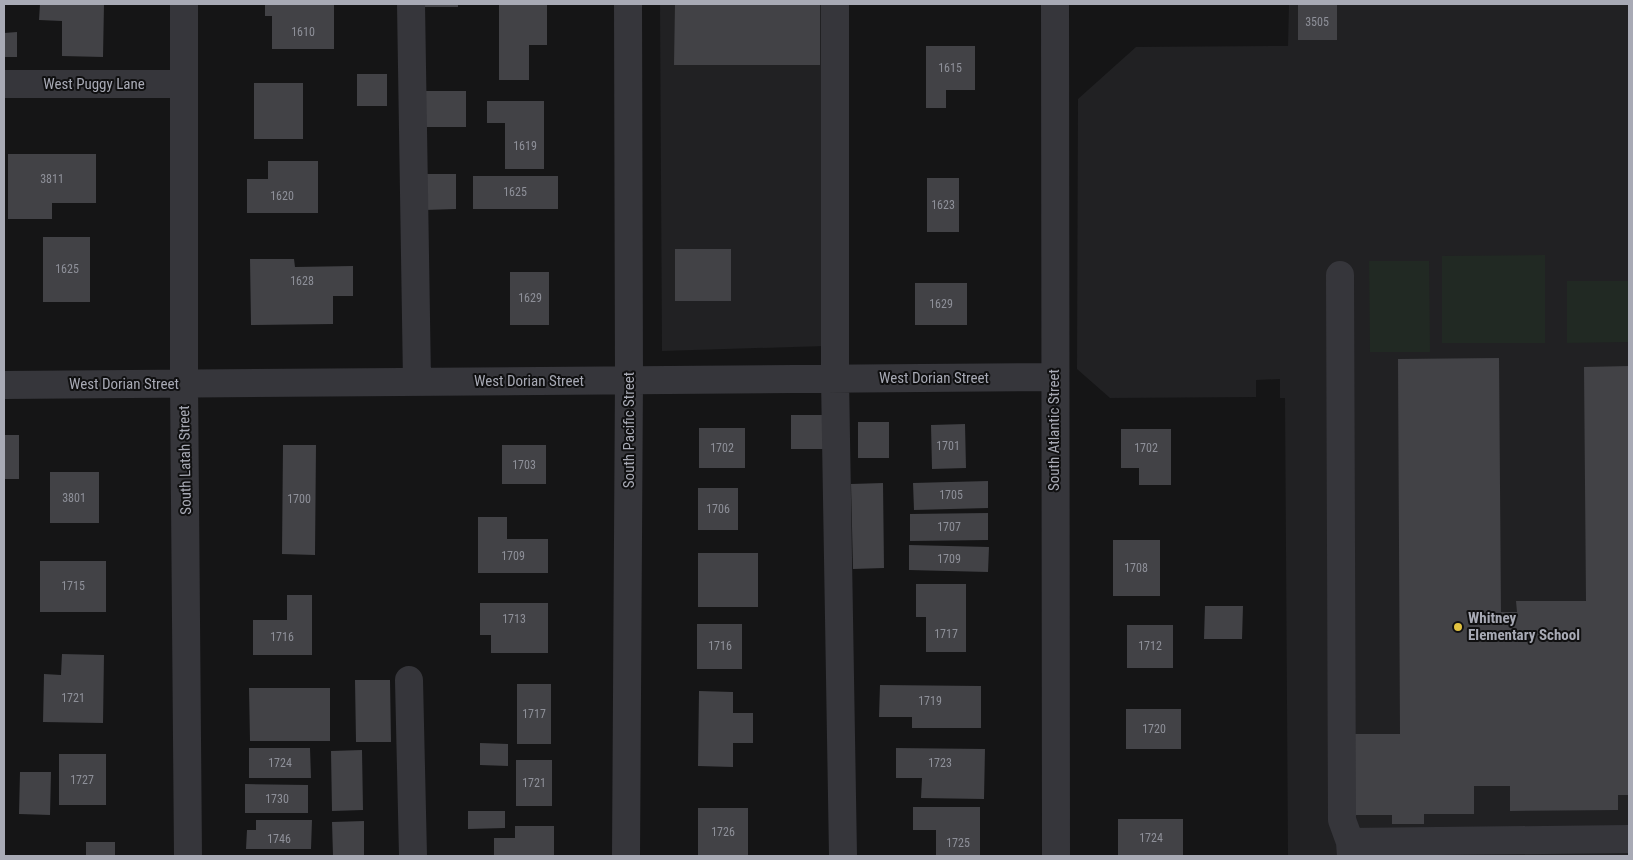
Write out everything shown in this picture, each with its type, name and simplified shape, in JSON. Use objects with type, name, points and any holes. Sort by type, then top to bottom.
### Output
[{"type":"street","name":"South Latah Street","points":[[184,4],[184,383],[188,856]]},
{"type":"street","points":[[410,4],[417,382]]},
{"type":"street","name":"South Pacific Street","points":[[626,856],[629,380],[628,4]]},
{"type":"street","points":[[835,4],[835,379],[843,856]]},
{"type":"street","name":"South Atlantic Street","points":[[1055,4],[1056,856]]},
{"type":"street","name":"West Puggy Lane","points":[[4,84],[184,84]]},
{"type":"street","points":[[1340,275],[1342,820],[1350,849],[1629,839]]},
{"type":"street","name":"West Dorian Street","points":[[4,385],[1054,377]]},
{"type":"street","points":[[409,680],[413,856]]},
{"type":"shaded area","points":[[660,4],[826,4],[825,346],[662,351]]},
{"type":"shaded area","name":"Whitney Elementary School","points":[[1289,4],[1629,4],[1629,856],[1288,856],[1285,398],[1280,398],[1280,379],[1256,380],[1256,397],[1110,398],[1077,369],[1078,99],[1136,47],[1288,46]]},
{"type":"shaded area","points":[[1545,255],[1545,343],[1442,343],[1442,256]]},
{"type":"shaded area","points":[[1369,261],[1429,261],[1430,352],[1370,352]]},
{"type":"shaded area","points":[[1567,281],[1629,281],[1629,342],[1567,343]]},
{"type":"building","points":[[40,4],[104,4],[103,57],[62,56],[62,21],[39,20]]},
{"type":"building","points":[[265,4],[334,4],[334,49],[272,49],[272,16],[265,16]]},
{"type":"building","points":[[420,4],[458,4],[458,7],[420,7]]},
{"type":"building","points":[[499,4],[547,4],[547,45],[529,45],[529,80],[499,80]]},
{"type":"building","points":[[675,4],[820,4],[820,65],[674,65]]},
{"type":"building","points":[[1298,4],[1337,4],[1337,40],[1298,40]]},
{"type":"building","points":[[17,32],[17,57],[4,57],[4,33]]},
{"type":"building","points":[[926,46],[975,46],[975,90],[946,90],[946,108],[926,108]]},
{"type":"building","points":[[357,74],[387,74],[387,106],[357,106]]},
{"type":"building","points":[[254,83],[303,83],[303,139],[254,139]]},
{"type":"building","points":[[423,91],[466,91],[466,127],[423,127]]},
{"type":"building","points":[[487,101],[544,101],[544,169],[505,169],[505,123],[487,123]]},
{"type":"building","points":[[8,154],[96,154],[96,203],[52,203],[52,219],[8,219]]},
{"type":"building","points":[[268,161],[318,161],[318,213],[247,213],[247,179],[268,179]]},
{"type":"building","points":[[425,174],[456,174],[456,209],[425,210]]},
{"type":"building","points":[[473,176],[558,176],[558,209],[473,209]]},
{"type":"building","points":[[927,178],[959,178],[959,232],[927,232]]},
{"type":"building","points":[[43,237],[90,237],[90,302],[43,302]]},
{"type":"building","points":[[675,249],[731,249],[731,301],[675,301]]},
{"type":"building","points":[[250,259],[294,259],[295,267],[353,266],[353,296],[333,296],[333,324],[251,325]]},
{"type":"building","points":[[510,272],[549,272],[549,325],[510,325]]},
{"type":"building","points":[[915,283],[967,283],[967,325],[915,325]]},
{"type":"building","points":[[1499,358],[1501,612],[1517,612],[1516,601],[1586,601],[1584,367],[1629,366],[1629,795],[1618,795],[1618,810],[1510,811],[1510,786],[1474,786],[1474,814],[1424,814],[1424,824],[1392,824],[1392,815],[1354,815],[1354,734],[1400,734],[1398,359]]},
{"type":"building","points":[[791,415],[825,415],[825,449],[791,449]]},
{"type":"building","points":[[858,422],[889,422],[889,458],[858,458]]},
{"type":"building","points":[[965,424],[966,468],[932,469],[931,425]]},
{"type":"building","points":[[699,428],[745,428],[745,468],[699,468]]},
{"type":"building","points":[[1121,429],[1171,429],[1171,485],[1139,485],[1139,468],[1121,468]]},
{"type":"building","points":[[4,435],[19,435],[19,479],[4,479]]},
{"type":"building","points":[[283,445],[316,445],[315,555],[282,554]]},
{"type":"building","points":[[502,445],[546,445],[546,484],[502,484]]},
{"type":"building","points":[[50,472],[99,472],[99,523],[50,523]]},
{"type":"building","points":[[988,481],[988,508],[914,510],[913,483]]},
{"type":"building","points":[[883,483],[884,568],[853,569],[851,484]]},
{"type":"building","points":[[698,488],[738,488],[738,530],[698,530]]},
{"type":"building","points":[[988,513],[988,540],[910,541],[910,514]]},
{"type":"building","points":[[478,517],[507,517],[507,539],[548,539],[548,573],[478,573]]},
{"type":"building","points":[[1113,540],[1160,540],[1160,596],[1113,596]]},
{"type":"building","points":[[909,545],[989,547],[988,572],[909,570]]},
{"type":"building","points":[[698,553],[758,553],[758,607],[698,607]]},
{"type":"building","points":[[40,561],[106,561],[106,612],[40,612]]},
{"type":"building","points":[[916,584],[966,584],[966,652],[926,652],[926,617],[916,617]]},
{"type":"building","points":[[287,595],[312,595],[312,655],[253,655],[253,620],[287,620]]},
{"type":"building","points":[[480,603],[548,603],[548,653],[491,653],[491,635],[480,635]]},
{"type":"building","points":[[1205,606],[1243,606],[1242,639],[1204,639]]},
{"type":"building","points":[[697,624],[742,624],[742,669],[697,669]]},
{"type":"building","points":[[1127,625],[1173,625],[1173,668],[1127,668]]},
{"type":"building","points":[[62,654],[104,655],[103,723],[43,722],[44,674],[61,675]]},
{"type":"building","points":[[355,680],[390,680],[391,742],[356,742]]},
{"type":"building","points":[[517,684],[551,684],[551,744],[517,744]]},
{"type":"building","points":[[880,685],[981,686],[981,728],[912,728],[912,717],[879,717]]},
{"type":"building","points":[[249,688],[330,688],[330,741],[250,741]]},
{"type":"building","points":[[699,691],[733,692],[733,713],[753,713],[753,743],[733,743],[733,767],[698,766]]},
{"type":"building","points":[[1126,709],[1181,709],[1181,749],[1126,749]]},
{"type":"building","points":[[480,743],[508,744],[508,766],[480,765]]},
{"type":"building","points":[[249,748],[310,748],[311,778],[249,778]]},
{"type":"building","points":[[896,748],[985,749],[984,799],[921,798],[922,778],[896,778]]},
{"type":"building","points":[[362,750],[363,810],[332,811],[331,751]]},
{"type":"building","points":[[59,754],[106,754],[106,805],[59,805]]},
{"type":"building","points":[[516,760],[552,760],[552,806],[516,806]]},
{"type":"building","points":[[20,772],[51,772],[50,815],[19,814]]},
{"type":"building","points":[[245,784],[308,785],[308,813],[245,813]]},
{"type":"building","points":[[913,807],[980,807],[980,856],[936,856],[936,830],[913,830]]},
{"type":"building","points":[[698,808],[748,808],[748,856],[698,856]]},
{"type":"building","points":[[468,811],[505,811],[505,828],[468,829]]},
{"type":"building","points":[[1118,819],[1183,819],[1183,856],[1118,856]]},
{"type":"building","points":[[256,820],[312,820],[311,849],[246,849],[247,830],[256,830]]},
{"type":"building","points":[[364,821],[364,856],[333,856],[332,822]]},
{"type":"building","points":[[515,826],[554,826],[554,856],[494,856],[494,838],[515,838]]},
{"type":"building","points":[[86,842],[115,842],[115,856],[86,856]]},
{"type":"place","name":"Whitney Elementary School","points":[[1458,627]]}]
